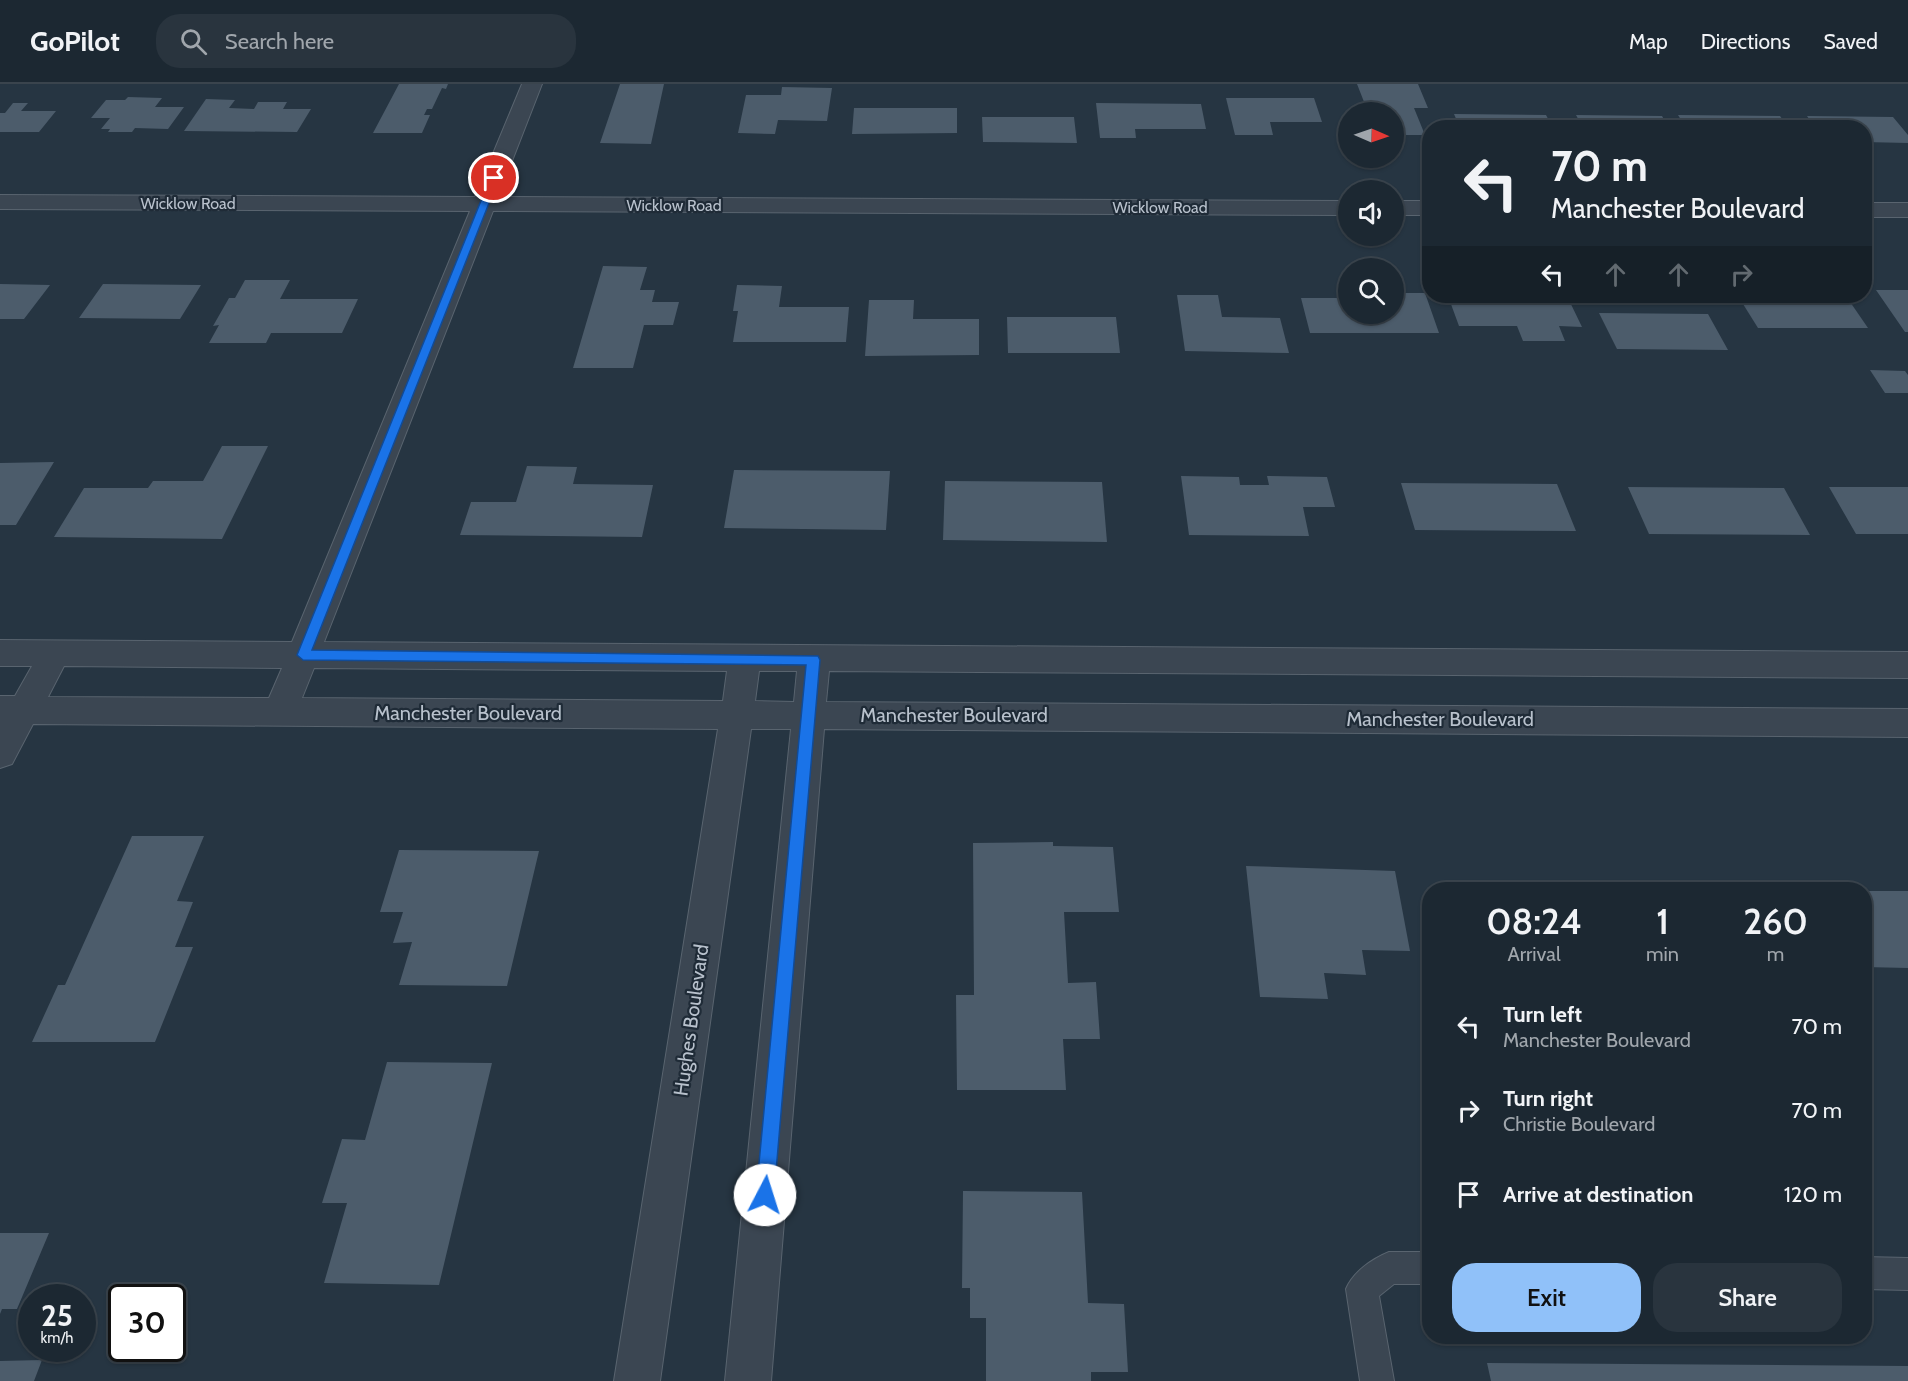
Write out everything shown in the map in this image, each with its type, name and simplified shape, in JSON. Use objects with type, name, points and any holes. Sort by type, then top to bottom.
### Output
[{"type":"street","points":[[280,712],[532,84]]},
{"type":"street","name":"Wicklow Road","points":[[0,202],[1338,208]]},
{"type":"street","points":[[1404,208],[1422,208]]},
{"type":"street","points":[[1872,210],[1908,210]]},
{"type":"street","points":[[0,653],[813,660],[1908,665]]},
{"type":"street","points":[[0,753],[12,710],[56,653]]},
{"type":"street","name":"Hughes Boulevard","points":[[637,1381],[745,659]]},
{"type":"street","points":[[748,1381],[813,660]]},
{"type":"street","name":"Manchester Boulevard","points":[[12,710],[1908,723]]},
{"type":"lane","points":[[1377,1381],[1362,1289],[1389,1268],[1422,1268]]},
{"type":"lane","points":[[1872,1273],[1908,1274]]},
{"type":"building","points":[[399,84],[448,84],[446,89],[442,88],[432,109],[427,109],[424,115],[430,115],[422,133],[373,133]]},
{"type":"building","points":[[620,84],[664,84],[651,144],[600,143]]},
{"type":"building","points":[[1357,84],[1418,84],[1428,108],[1414,108],[1422,128],[1422,135],[1404,135],[1404,102],[1364,102]]},
{"type":"building","points":[[782,87],[832,88],[827,121],[778,120],[775,134],[738,133],[746,95],[781,95]]},
{"type":"building","points":[[128,97],[162,98],[155,107],[184,107],[168,129],[135,128],[132,132],[108,132],[110,129],[101,129],[110,118],[91,118],[106,100],[125,100]]},
{"type":"building","points":[[1226,98],[1314,98],[1322,122],[1270,122],[1273,135],[1235,135]]},
{"type":"building","points":[[206,99],[235,100],[229,108],[254,109],[258,102],[287,102],[283,109],[311,109],[297,132],[184,131]]},
{"type":"building","points":[[13,103],[28,103],[21,111],[56,111],[39,132],[0,132],[0,113],[5,113]]},
{"type":"building","points":[[1096,103],[1201,104],[1206,129],[1135,129],[1136,138],[1100,138]]},
{"type":"building","points":[[854,108],[957,108],[957,133],[852,134]]},
{"type":"building","points":[[1454,114],[1546,115],[1549,120],[1457,120]]},
{"type":"building","points":[[1576,115],[1662,116],[1664,120],[1579,120]]},
{"type":"building","points":[[1678,115],[1780,116],[1783,120],[1681,120]]},
{"type":"building","points":[[1807,116],[1893,117],[1908,135],[1908,143],[1872,142],[1872,120],[1810,120]]},
{"type":"building","points":[[982,117],[1074,117],[1077,143],[983,142]]},
{"type":"building","points":[[603,266],[647,267],[640,290],[655,290],[652,302],[679,302],[673,325],[644,325],[633,368],[573,368]]},
{"type":"building","points":[[245,280],[290,280],[280,299],[358,299],[342,333],[271,333],[266,343],[209,343],[219,325],[213,326],[229,298],[235,298]]},
{"type":"building","points":[[0,284],[50,285],[24,319],[0,319]]},
{"type":"building","points":[[103,284],[201,285],[180,319],[79,318]]},
{"type":"building","points":[[737,285],[782,286],[779,307],[849,307],[846,342],[733,342],[738,311],[733,311]]},
{"type":"building","points":[[1876,290],[1908,290],[1908,332],[1905,332]]},
{"type":"building","points":[[1404,293],[1422,293],[1422,303],[1428,303],[1439,333],[1310,333],[1301,298],[1338,298],[1338,324],[1404,324]]},
{"type":"building","points":[[1177,295],[1218,295],[1222,317],[1280,318],[1289,353],[1185,351]]},
{"type":"building","points":[[869,300],[914,300],[913,319],[979,319],[979,355],[865,356]]},
{"type":"building","points":[[1451,303],[1570,303],[1582,327],[1559,326],[1565,341],[1523,341],[1517,326],[1459,326]]},
{"type":"building","points":[[1742,303],[1851,303],[1868,328],[1758,328]]},
{"type":"building","points":[[1599,313],[1708,314],[1728,350],[1617,349]]},
{"type":"building","points":[[1007,317],[1116,317],[1120,353],[1008,353]]},
{"type":"building","points":[[1870,370],[1905,371],[1908,375],[1908,393],[1885,393]]},
{"type":"building","points":[[222,446],[268,446],[222,539],[54,537],[84,488],[148,488],[153,481],[203,481]]},
{"type":"building","points":[[54,462],[16,525],[0,525],[0,463]]},
{"type":"building","points":[[527,466],[577,467],[573,484],[653,485],[642,537],[460,535],[471,502],[516,502]]},
{"type":"building","points":[[734,470],[890,471],[886,530],[724,528]]},
{"type":"building","points":[[1181,476],[1239,477],[1240,485],[1269,485],[1267,476],[1327,477],[1335,507],[1303,507],[1309,536],[1189,535]]},
{"type":"building","points":[[945,481],[1102,482],[1107,542],[943,540]]},
{"type":"building","points":[[1401,483],[1557,484],[1576,531],[1415,530]]},
{"type":"building","points":[[1628,487],[1784,488],[1810,535],[1649,534]]},
{"type":"building","points":[[1829,487],[1908,487],[1908,534],[1856,534]]},
{"type":"building","points":[[132,836],[204,836],[177,901],[193,902],[175,947],[193,947],[155,1042],[32,1042],[58,985],[65,985]]},
{"type":"building","points":[[1053,842],[1053,846],[1113,847],[1119,912],[1064,912],[1068,983],[1096,982],[1100,1039],[1063,1039],[1066,1090],[957,1090],[956,995],[974,995],[973,843]]},
{"type":"building","points":[[399,850],[539,851],[507,986],[399,985],[412,942],[393,943],[403,912],[380,912]]},
{"type":"building","points":[[1246,866],[1395,871],[1410,951],[1362,950],[1366,975],[1324,973],[1328,999],[1260,997]]},
{"type":"building","points":[[1872,891],[1908,891],[1908,968],[1872,967]]},
{"type":"building","points":[[387,1062],[492,1063],[439,1285],[324,1283],[347,1203],[322,1203],[342,1139],[365,1140]]},
{"type":"building","points":[[963,1191],[1082,1192],[1088,1303],[1124,1304],[1128,1372],[1091,1372],[1091,1381],[986,1381],[986,1318],[970,1318],[970,1288],[962,1288]]},
{"type":"building","points":[[0,1233],[49,1233],[28,1284],[18,1284],[17,1309],[2,1309],[0,1314]]},
{"type":"building","points":[[0,1361],[41,1362],[34,1381],[0,1381]]},
{"type":"building","points":[[1487,1363],[1908,1366],[1908,1381],[1491,1381]]},
{"type":"route","points":[[494,178],[303,655],[813,660],[765,1195]]}]
